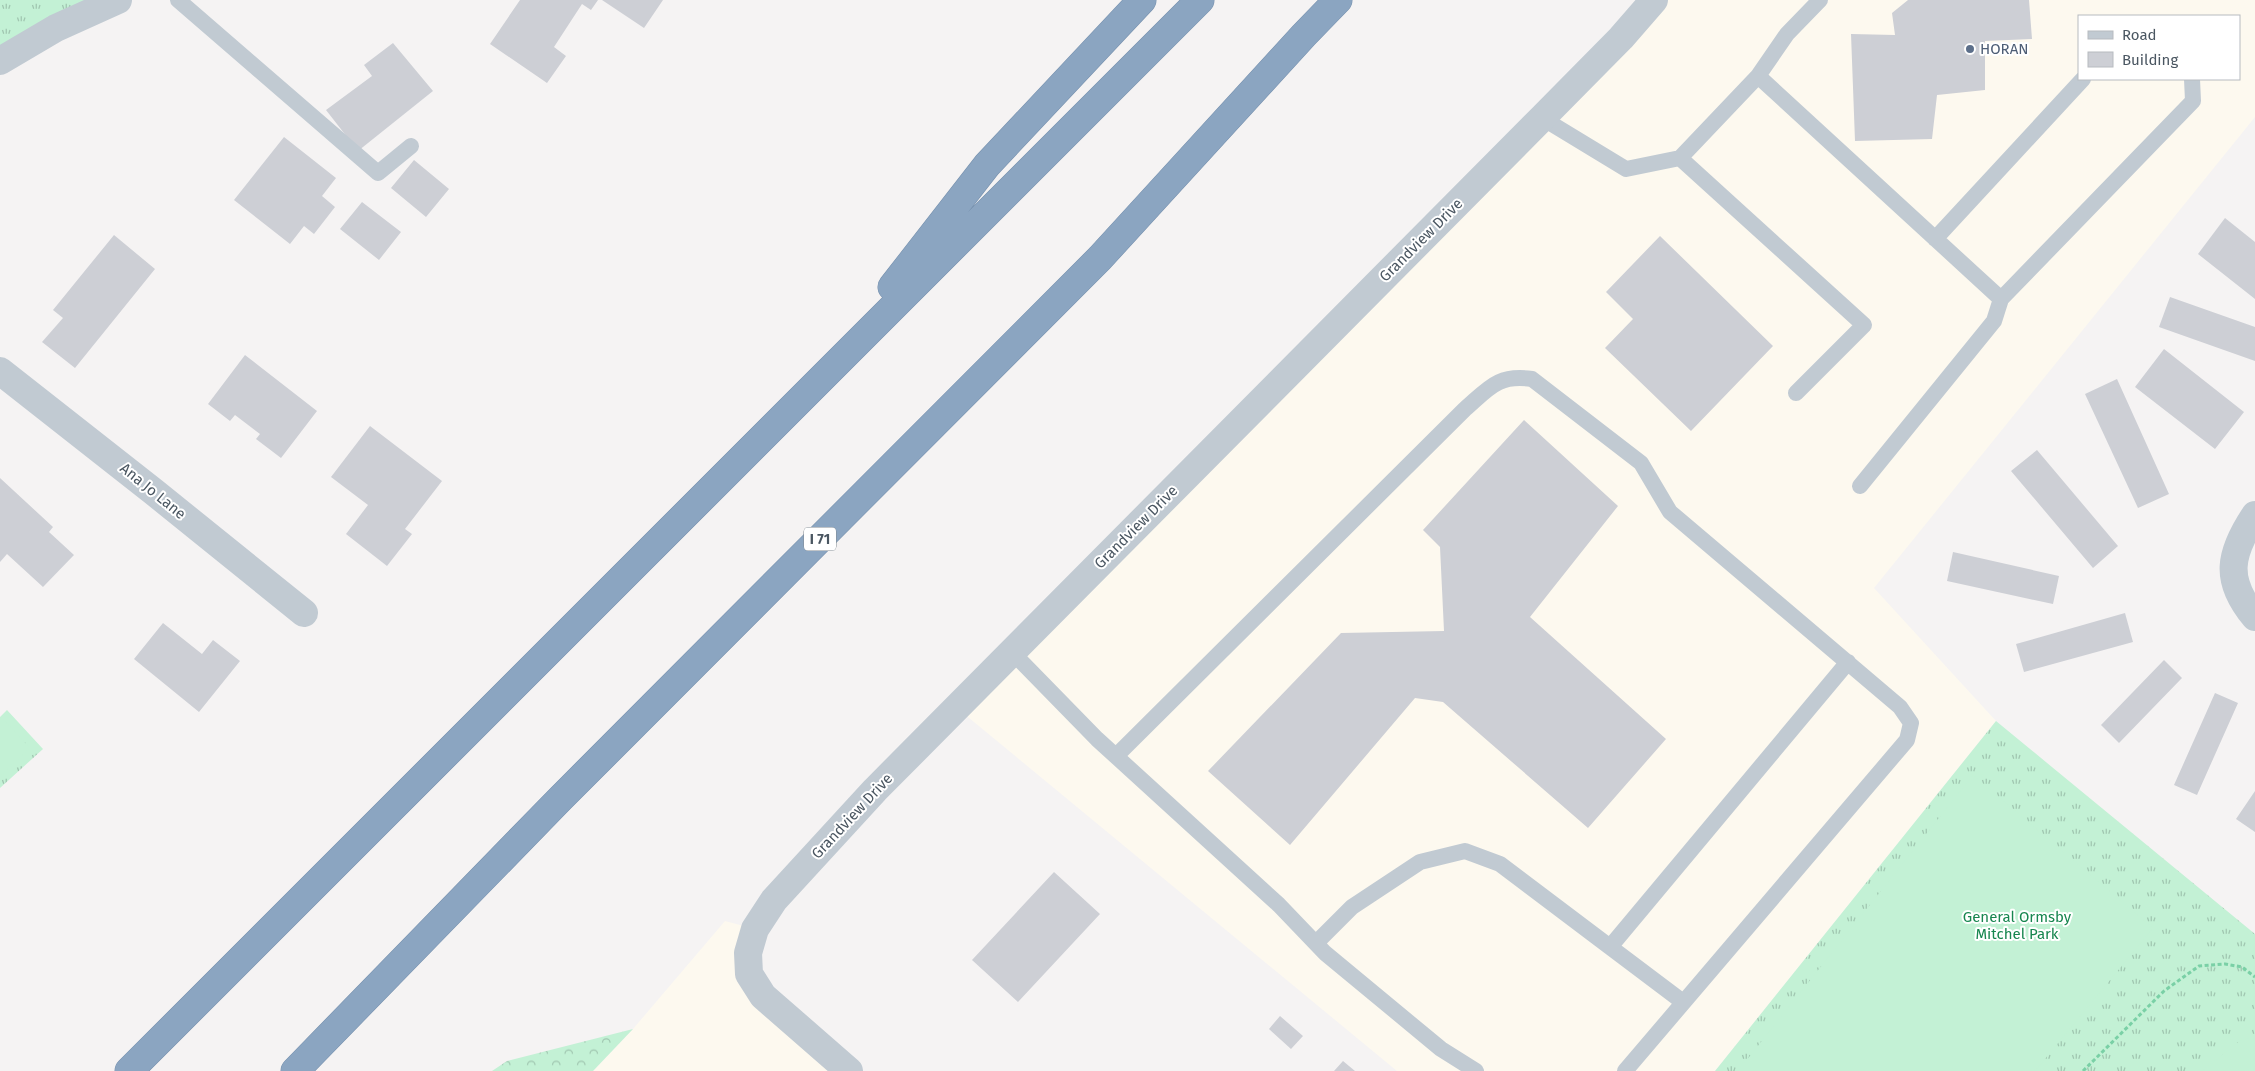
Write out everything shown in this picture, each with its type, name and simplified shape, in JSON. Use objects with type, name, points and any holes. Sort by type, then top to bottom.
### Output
[{"type":"highway","points":[[816,384],[987,165],[1142,0]]},
{"type":"highway","points":[[129,1071],[1200,0]]},
{"type":"highway","name":"I 71","points":[[295,1071],[560,799],[1100,258],[1338,0]]},
{"type":"street","points":[[0,61],[56,28],[118,0]]},
{"type":"street","name":"Grandview Drive","points":[[849,1071],[763,996],[750,974],[748,953],[755,929],[774,900],[875,790],[1621,38],[1654,0]]},
{"type":"street","name":"Ana Jo Lane","points":[[0,371],[304,613]]},
{"type":"street","points":[[2255,515],[2240,540],[2232,562],[2234,583],[2242,602],[2255,617]]},
{"type":"lane","points":[[178,0],[378,174],[411,146]]},
{"type":"lane","points":[[1542,118],[1626,169],[1680,158],[1758,76],[1787,34],[1820,0]]},
{"type":"lane","points":[[1758,76],[2000,299]]},
{"type":"lane","points":[[1936,239],[2082,80]]},
{"type":"lane","points":[[1860,486],[1994,321],[2000,299],[2193,101],[2192,80]]},
{"type":"lane","points":[[1680,158],[1864,325],[1796,393]]},
{"type":"lane","points":[[1116,756],[1465,409],[1495,383],[1514,376],[1532,379],[1641,463],[1670,512],[1900,707],[1911,723],[1906,740],[1626,1071]]},
{"type":"lane","points":[[1012,652],[1116,756],[1279,905],[1325,953],[1441,1049],[1476,1071]]},
{"type":"lane","points":[[1610,948],[1848,662]]},
{"type":"lane","points":[[1316,943],[1352,907],[1420,862],[1465,851],[1500,864],[1684,1002]]},
{"type":"path","points":[[2083,1071],[2164,991],[2199,966],[2242,967],[2255,976]]},
{"type":"shaded area","points":[[1654,0],[2255,0],[2255,117],[1874,588],[1996,721],[1715,1071],[1397,1071],[957,708]]},
{"type":"shaded area","points":[[725,921],[755,929],[749,974],[849,1071],[593,1071],[633,1029]]},
{"type":"green space","points":[[0,0],[118,0],[0,61]]},
{"type":"green space","points":[[7,710],[43,749],[0,788],[0,717]]},
{"type":"green space","points":[[4,720],[30,748],[0,776],[0,724]]},
{"type":"green space","name":"General Ormsby Mitchel Park","points":[[1996,721],[2255,934],[2255,1071],[1715,1071]]},
{"type":"green space","points":[[1973,775],[2153,928],[2035,1071],[1738,1071]]},
{"type":"green space","points":[[633,1029],[593,1071],[492,1071],[507,1061]]},
{"type":"green space","points":[[2255,1037],[2255,1071],[2202,1071],[2241,1040]]},
{"type":"building","points":[[520,0],[598,0],[591,10],[582,4],[554,47],[566,56],[547,83],[490,44]]},
{"type":"building","points":[[602,0],[663,0],[644,28]]},
{"type":"building","points":[[1908,0],[2029,0],[2032,39],[1985,41],[1985,90],[1937,95],[1932,139],[1855,141],[1851,34],[1895,35],[1892,13]]},
{"type":"building","points":[[393,43],[433,91],[358,151],[326,110],[372,76],[364,65]]},
{"type":"building","points":[[284,137],[336,178],[322,196],[335,207],[314,234],[304,226],[290,244],[234,200]]},
{"type":"building","points":[[414,160],[449,189],[426,217],[391,188]]},
{"type":"building","points":[[362,202],[401,232],[379,260],[340,229]]},
{"type":"building","points":[[2225,218],[2255,242],[2255,299],[2198,254]]},
{"type":"building","points":[[114,235],[155,269],[75,368],[42,342],[63,318],[53,310]]},
{"type":"building","points":[[1660,236],[1773,346],[1691,431],[1605,348],[1633,319],[1606,292]]},
{"type":"building","points":[[2170,297],[2255,327],[2255,361],[2159,327]]},
{"type":"building","points":[[2164,349],[2244,412],[2215,449],[2135,387]]},
{"type":"building","points":[[245,355],[317,411],[281,458],[256,439],[260,434],[235,415],[230,421],[208,404]]},
{"type":"building","points":[[2117,379],[2169,494],[2138,508],[2085,394]]},
{"type":"building","points":[[1524,420],[1618,506],[1530,617],[1666,739],[1588,828],[1443,702],[1415,698],[1290,845],[1208,771],[1341,633],[1444,631],[1440,547],[1423,530]]},
{"type":"building","points":[[370,426],[442,481],[405,529],[412,534],[387,566],[346,534],[368,505],[331,477]]},
{"type":"building","points":[[2037,450],[2118,546],[2093,568],[2011,471]]},
{"type":"building","points":[[0,478],[53,527],[49,532],[74,555],[43,587],[7,554],[0,562]]},
{"type":"building","points":[[1953,552],[2059,576],[2053,604],[1947,581]]},
{"type":"building","points":[[2125,613],[2133,642],[2024,672],[2016,644]]},
{"type":"building","points":[[163,623],[202,654],[213,640],[240,661],[199,712],[134,659]]},
{"type":"building","points":[[2164,660],[2182,678],[2119,743],[2101,725]]},
{"type":"building","points":[[2215,693],[2238,703],[2197,795],[2174,785]]},
{"type":"building","points":[[2255,791],[2255,832],[2236,819]]},
{"type":"building","points":[[1054,872],[1100,914],[1018,1002],[972,960]]},
{"type":"building","points":[[1280,1016],[1303,1036],[1291,1049],[1269,1029]]},
{"type":"building","points":[[1343,1061],[1355,1071],[1334,1071]]},
{"type":"place","name":"HORAN","points":[[1970,49]]}]
